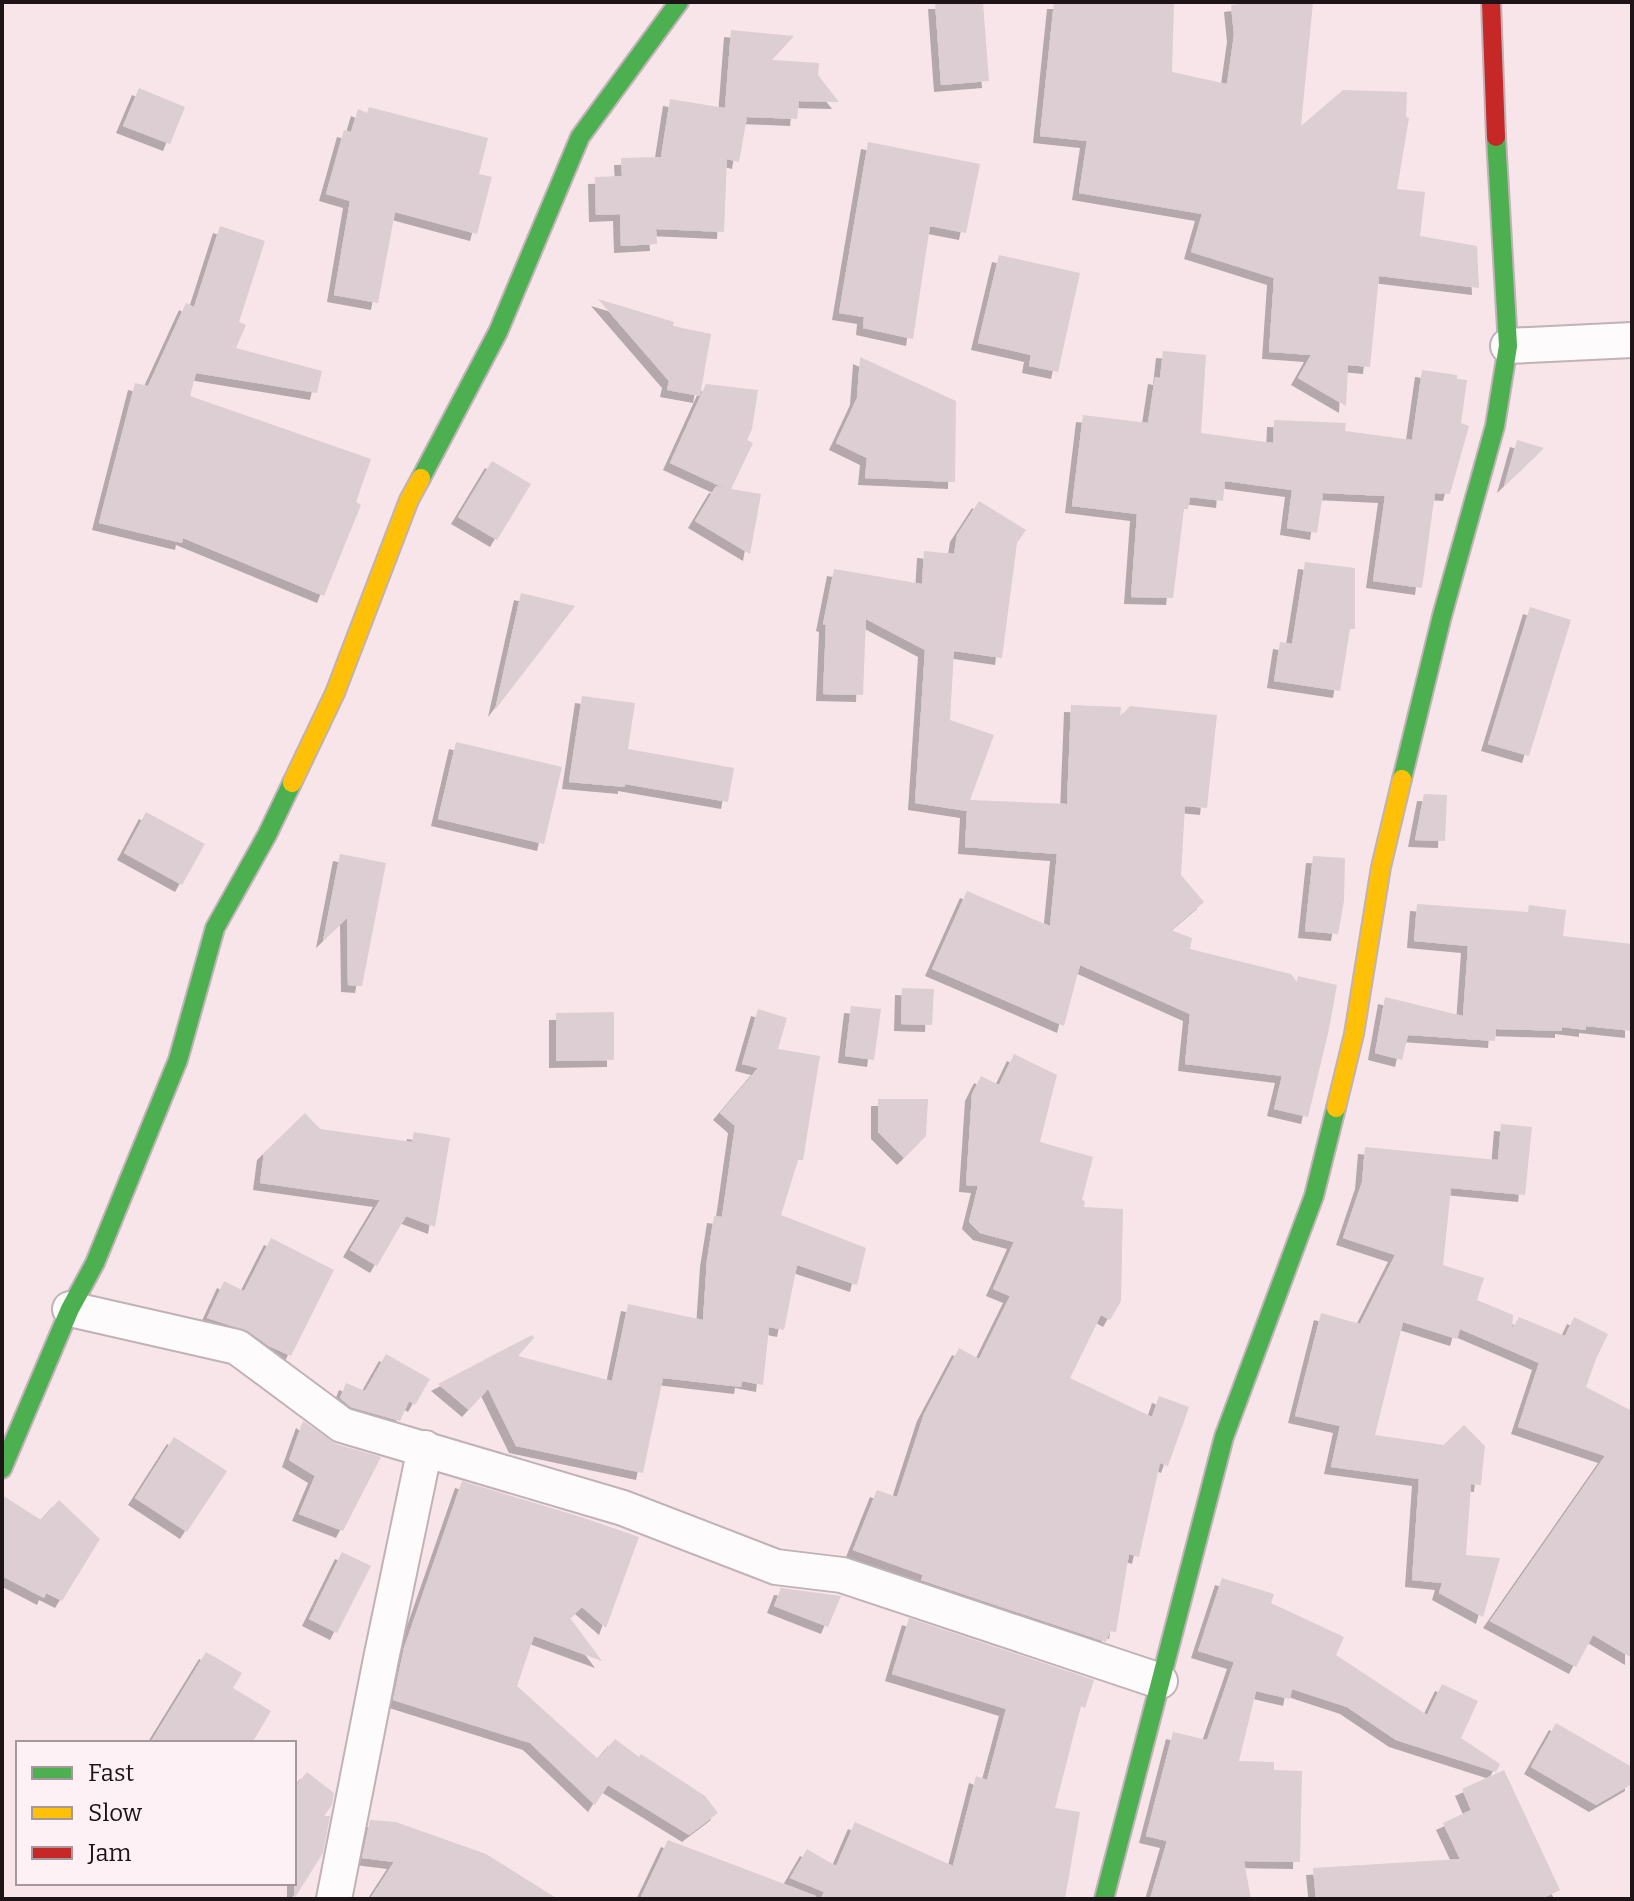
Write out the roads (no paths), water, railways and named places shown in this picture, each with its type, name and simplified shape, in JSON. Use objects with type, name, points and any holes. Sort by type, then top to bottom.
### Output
[{"type":"street","points":[[2,1469],[70,1309],[95,1263],[178,1060],[215,928],[267,835],[335,693],[409,500],[498,332],[580,137],[679,2]]},
{"type":"street","points":[[1104,1899],[1224,1437],[1314,1196],[1354,1034],[1381,867],[1442,616],[1495,426],[1508,346],[1491,2]]},
{"type":"street","points":[[1508,346],[1632,340]]},
{"type":"street","points":[[70,1309],[237,1347],[342,1425],[623,1508],[776,1567],[842,1575],[1160,1681]]},
{"type":"street","points":[[334,1899],[425,1448]]}]
